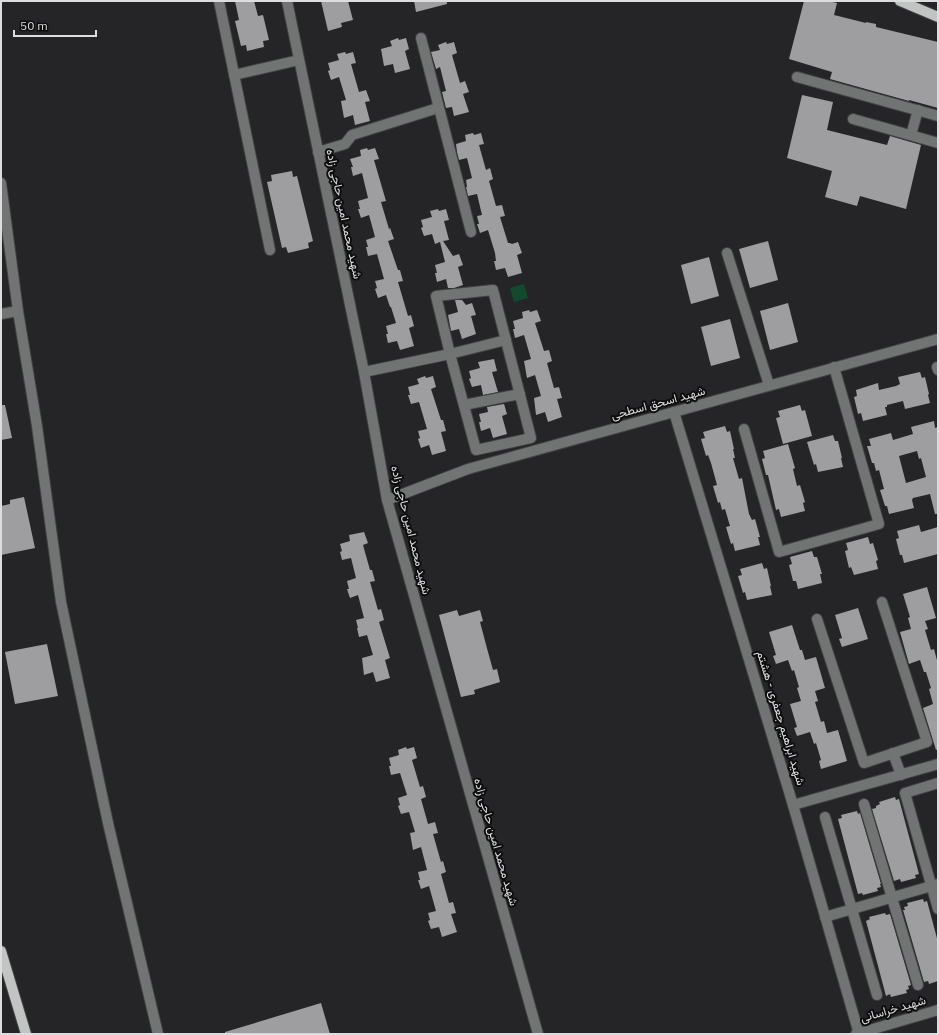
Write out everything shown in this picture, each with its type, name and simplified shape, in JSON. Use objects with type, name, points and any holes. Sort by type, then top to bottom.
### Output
[{"type":"main road","points":[[900,1],[938,17]]},
{"type":"main road","points":[[1,951],[26,1034]]},
{"type":"street","points":[[219,1],[270,250]]},
{"type":"street","name":"شهید محمد امین حاجی زاده","points":[[287,1],[364,372],[387,500],[538,1034]]},
{"type":"street","points":[[421,38],[470,232]]},
{"type":"street","points":[[234,75],[299,60]]},
{"type":"street","points":[[797,77],[938,116]]},
{"type":"street","points":[[318,152],[345,144],[352,135],[438,108]]},
{"type":"street","points":[[912,135],[918,110]]},
{"type":"street","points":[[853,119],[938,142]]},
{"type":"street","points":[[1,183],[18,311],[61,602],[108,823],[158,1034]]},
{"type":"street","points":[[727,253],[769,385]]},
{"type":"street","points":[[493,290],[506,340],[531,438],[476,450],[436,296],[493,290]]},
{"type":"street","points":[[1,314],[18,311]]},
{"type":"street","name":"شهید اسحق اسطحی","points":[[387,500],[468,468],[938,339]]},
{"type":"street","points":[[364,372],[450,354],[506,340]]},
{"type":"street","points":[[744,429],[779,552],[879,524],[834,367]]},
{"type":"street","points":[[464,405],[520,394]]},
{"type":"street","name":"شهید ابراهیم جعفری - هشتم","points":[[674,412],[793,805],[858,1034]]},
{"type":"street","points":[[817,619],[864,763],[927,742],[882,602]]},
{"type":"street","points":[[894,753],[901,775]]},
{"type":"street","points":[[793,805],[938,764]]},
{"type":"street","points":[[938,783],[905,793],[935,885],[938,909]]},
{"type":"street","points":[[864,804],[918,985]]},
{"type":"street","points":[[825,817],[877,995]]},
{"type":"street","points":[[825,917],[935,885]]},
{"type":"street","name":"شهید خراسانی","points":[[858,1034],[938,1010]]},
{"type":"green space","points":[[524,284],[528,298],[514,302],[510,288]]},
{"type":"building","points":[[235,1],[254,1],[258,16],[263,15],[269,40],[263,41],[264,47],[247,51],[246,45],[241,46],[235,21],[239,20]]},
{"type":"building","points":[[321,1],[348,1],[353,20],[341,23],[342,27],[328,31]]},
{"type":"building","points":[[414,1],[447,1],[447,4],[416,12]]},
{"type":"building","points":[[804,1],[828,1],[837,3],[834,15],[876,24],[876,27],[938,42],[938,108],[830,79],[832,72],[789,59]]},
{"type":"building","points":[[398,38],[399,40],[406,38],[409,49],[405,51],[410,69],[395,73],[393,64],[384,66],[381,49],[392,46],[390,41]]},
{"type":"building","points":[[446,42],[447,44],[454,42],[457,53],[452,55],[460,83],[465,81],[469,92],[463,94],[469,112],[454,116],[452,107],[446,108],[442,92],[446,91],[440,67],[436,69],[431,52],[440,50],[438,45]]},
{"type":"building","points":[[345,52],[346,54],[353,52],[356,63],[351,64],[359,92],[366,90],[370,101],[365,102],[370,121],[355,125],[353,115],[344,118],[341,101],[346,100],[339,77],[331,80],[328,71],[330,70],[328,63],[339,60],[337,54]]},
{"type":"building","points":[[802,95],[833,102],[827,130],[887,145],[890,136],[921,145],[906,209],[860,196],[857,206],[825,197],[832,171],[787,158]]},
{"type":"building","points":[[473,133],[474,135],[481,133],[484,144],[479,145],[486,170],[490,168],[493,179],[489,181],[496,206],[502,205],[505,216],[500,217],[508,243],[512,244],[518,242],[522,253],[517,255],[522,273],[508,277],[505,268],[496,270],[494,261],[496,261],[495,253],[488,230],[480,233],[477,224],[479,224],[477,216],[482,215],[477,194],[468,196],[466,180],[472,178],[467,158],[459,160],[456,144],[466,141],[465,135]]},
{"type":"building","points":[[367,148],[368,150],[375,148],[379,159],[374,160],[386,201],[381,202],[389,229],[390,228],[394,239],[388,241],[398,270],[400,270],[403,281],[398,282],[408,316],[411,315],[414,326],[409,328],[414,346],[400,350],[397,341],[388,343],[386,326],[396,323],[386,295],[378,298],[375,289],[377,288],[375,281],[384,279],[377,254],[368,256],[366,240],[375,237],[369,215],[361,218],[358,209],[360,209],[358,201],[368,198],[362,173],[353,176],[351,167],[353,167],[350,159],[361,156],[360,150]]},
{"type":"building","points":[[292,171],[293,177],[297,176],[313,241],[308,243],[309,248],[288,253],[286,247],[282,248],[267,182],[272,181],[271,175]]},
{"type":"building","points":[[438,209],[439,211],[446,209],[449,220],[444,221],[449,240],[443,241],[453,256],[459,254],[463,265],[458,267],[463,285],[454,288],[448,288],[446,279],[437,282],[435,265],[445,262],[440,242],[435,244],[432,234],[424,236],[421,228],[423,227],[421,220],[432,217],[430,211]]},
{"type":"building","points":[[768,241],[778,280],[750,288],[739,249]]},
{"type":"building","points":[[709,257],[719,296],[691,304],[681,265]]},
{"type":"building","points":[[455,300],[462,300],[466,305],[472,303],[476,315],[471,316],[476,334],[462,339],[459,329],[451,331],[448,315],[458,312]]},
{"type":"building","points":[[788,303],[798,342],[770,350],[760,311]]},
{"type":"building","points":[[529,310],[530,312],[537,310],[541,321],[535,323],[544,351],[549,350],[552,361],[547,363],[554,388],[559,387],[562,398],[557,399],[562,417],[548,422],[545,412],[536,415],[534,398],[541,396],[535,375],[527,378],[524,361],[531,359],[524,335],[515,338],[513,329],[515,329],[513,321],[523,318],[522,312]]},
{"type":"building","points":[[730,319],[740,358],[711,366],[701,327]]},
{"type":"building","points":[[494,359],[497,371],[492,372],[498,392],[483,395],[481,385],[472,387],[469,379],[471,378],[469,371],[480,368],[478,362]]},
{"type":"building","points":[[920,372],[922,378],[925,377],[930,403],[905,409],[903,401],[887,405],[887,407],[885,407],[887,415],[863,421],[861,413],[858,414],[854,397],[857,396],[856,390],[878,383],[879,390],[896,386],[900,384],[898,377]]},
{"type":"building","points":[[425,376],[426,378],[433,376],[436,387],[431,389],[446,431],[441,432],[446,451],[432,455],[429,445],[421,448],[418,439],[420,438],[418,431],[427,429],[419,402],[411,404],[408,395],[410,395],[408,387],[419,384],[417,379]]},
{"type":"building","points":[[504,404],[507,414],[502,416],[507,434],[493,438],[490,428],[481,431],[479,414],[488,412],[487,407]]},
{"type":"building","points":[[1,405],[5,405],[12,438],[1,440]]},
{"type":"building","points":[[800,405],[802,411],[805,410],[812,436],[783,444],[776,418],[780,417],[778,411]]},
{"type":"building","points":[[934,421],[935,428],[938,427],[938,514],[935,514],[930,494],[913,498],[914,508],[889,514],[880,490],[884,489],[879,470],[876,471],[874,463],[872,463],[867,446],[871,446],[869,439],[891,433],[893,440],[913,434],[911,427]],"holes":[[[917,451],[919,459],[921,458],[926,477],[906,483],[899,456]]]},
{"type":"building","points":[[725,426],[727,432],[730,431],[735,458],[733,458],[739,479],[742,478],[749,514],[752,520],[755,519],[760,537],[758,537],[760,545],[735,551],[733,543],[731,544],[726,527],[730,526],[725,509],[722,510],[720,502],[718,503],[713,486],[717,485],[711,463],[708,455],[706,456],[701,439],[705,438],[703,432]]},
{"type":"building","points":[[833,435],[835,441],[838,441],[843,467],[818,472],[816,464],[814,465],[807,442]]},
{"type":"building","points":[[788,444],[795,468],[793,469],[797,486],[800,485],[805,502],[803,503],[805,511],[781,517],[779,509],[776,510],[768,475],[766,475],[762,459],[765,458],[763,451]]},
{"type":"building","points":[[24,497],[35,548],[1,555],[1,506],[10,504],[10,500]]},
{"type":"building","points":[[919,525],[921,532],[938,527],[938,554],[904,563],[902,555],[900,555],[896,539],[899,538],[897,531]]},
{"type":"building","points":[[364,532],[368,543],[363,545],[370,570],[372,570],[375,581],[370,582],[378,610],[381,609],[384,620],[379,622],[390,658],[385,660],[390,678],[376,682],[373,672],[364,675],[362,658],[373,655],[367,635],[359,637],[356,620],[364,618],[358,595],[350,598],[347,589],[349,589],[347,581],[356,578],[351,558],[342,560],[340,552],[342,551],[340,544],[350,541],[349,535]]},
{"type":"building","points":[[868,537],[870,544],[873,543],[878,560],[876,561],[878,569],[854,575],[851,567],[849,568],[845,551],[848,550],[846,543]]},
{"type":"building","points":[[812,551],[814,557],[817,557],[822,574],[820,574],[822,583],[798,589],[796,581],[793,581],[789,565],[792,564],[790,557]]},
{"type":"building","points":[[762,563],[764,569],[767,568],[772,595],[747,600],[745,592],[743,593],[738,576],[742,575],[740,569]]},
{"type":"building","points":[[927,587],[936,618],[925,621],[928,629],[925,630],[931,650],[934,649],[938,664],[938,749],[936,750],[923,708],[933,704],[929,689],[931,688],[920,660],[909,664],[900,632],[911,629],[908,618],[910,617],[903,594]]},
{"type":"building","points":[[858,608],[868,639],[842,647],[839,639],[842,638],[835,615]]},
{"type":"building","points":[[457,610],[459,616],[480,610],[483,621],[480,622],[493,670],[497,669],[500,682],[474,690],[475,694],[461,697],[439,615]]},
{"type":"building","points":[[792,625],[800,650],[802,650],[805,660],[816,657],[825,688],[815,691],[818,701],[815,702],[821,722],[824,721],[827,733],[838,730],[847,761],[821,769],[819,761],[821,760],[816,743],[814,744],[810,732],[797,736],[794,728],[797,727],[790,704],[801,701],[794,670],[792,671],[788,660],[776,664],[773,656],[776,655],[769,632]]},
{"type":"building","points":[[47,644],[58,696],[15,704],[5,652]]},
{"type":"building","points":[[406,747],[407,749],[414,747],[417,758],[412,760],[420,787],[423,786],[426,797],[421,799],[428,824],[435,822],[438,833],[433,834],[441,862],[443,861],[446,872],[441,874],[449,903],[453,902],[456,913],[451,914],[457,932],[442,937],[439,927],[431,929],[428,921],[430,920],[428,913],[436,911],[429,886],[421,889],[418,880],[420,880],[418,872],[427,870],[421,847],[413,850],[410,833],[415,832],[409,812],[401,814],[398,806],[400,805],[398,798],[407,795],[400,773],[391,775],[389,766],[391,766],[389,758],[399,755],[398,750]]},
{"type":"building","points":[[895,797],[896,800],[899,799],[919,874],[915,875],[916,878],[901,882],[900,879],[894,881],[872,809],[876,808],[876,806],[880,804],[879,802]]},
{"type":"building","points":[[857,811],[858,814],[860,813],[881,884],[881,887],[877,888],[878,891],[863,895],[862,893],[858,894],[838,819],[842,818],[841,815]]},
{"type":"building","points":[[923,899],[924,902],[927,901],[938,942],[938,981],[929,984],[928,981],[924,982],[903,910],[905,910],[904,907],[908,906],[907,903]]},
{"type":"building","points":[[885,913],[886,915],[890,914],[911,985],[908,986],[909,989],[906,990],[907,993],[891,997],[890,994],[886,996],[866,921],[870,919],[869,917]]},
{"type":"building","points":[[321,1003],[330,1034],[225,1034],[225,1032]]}]
